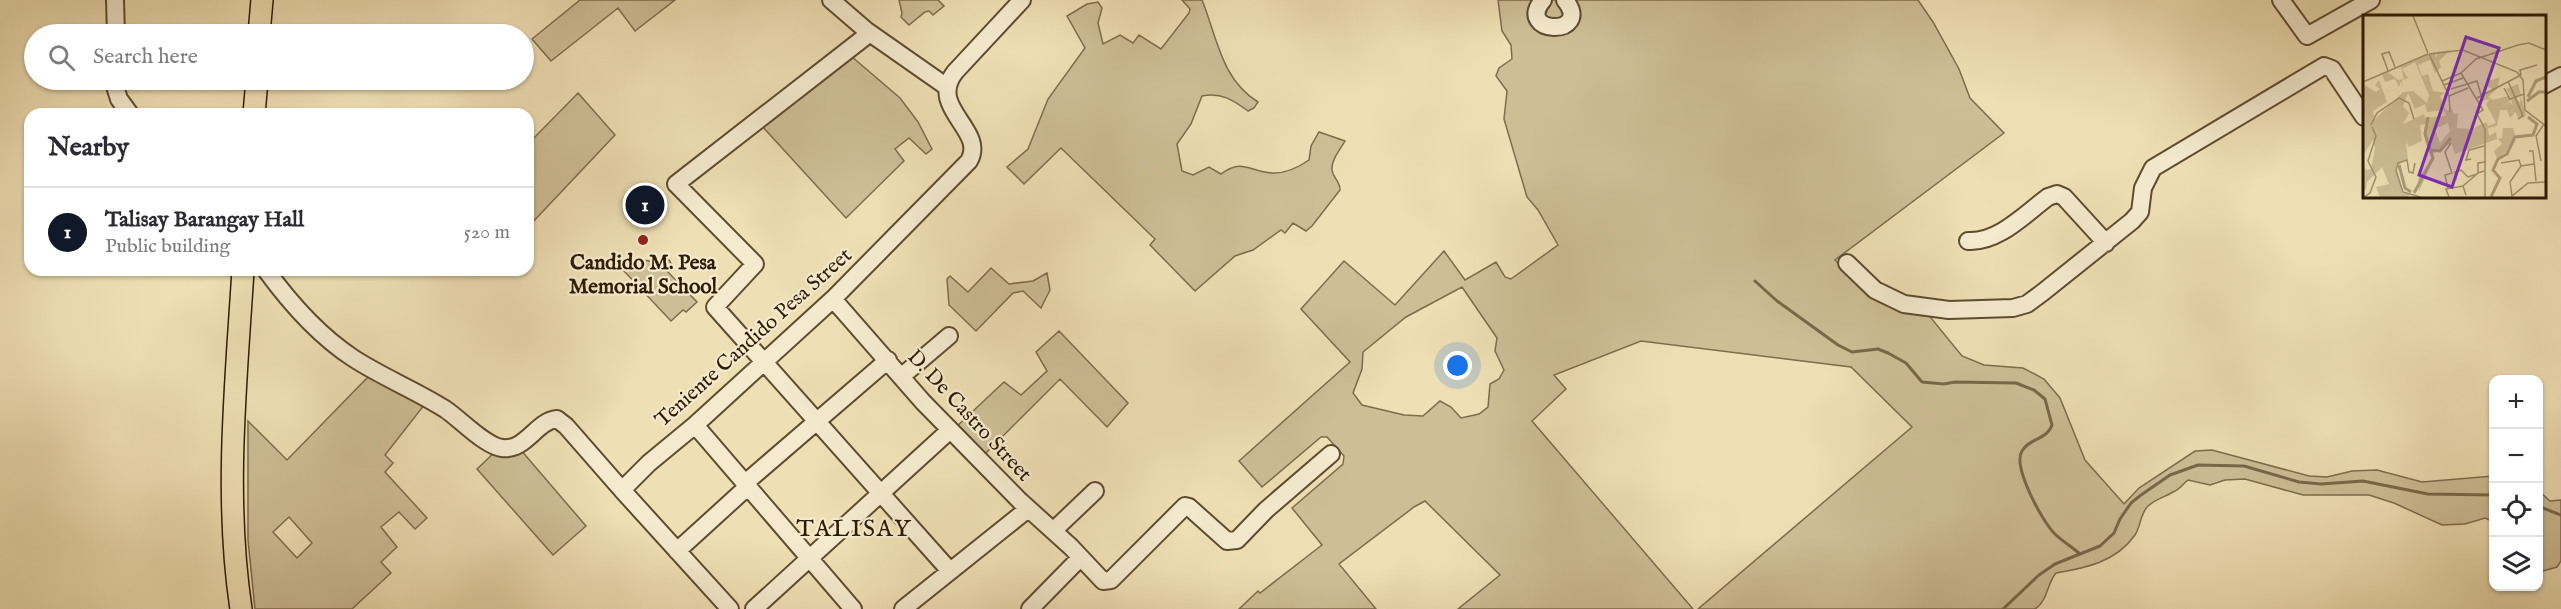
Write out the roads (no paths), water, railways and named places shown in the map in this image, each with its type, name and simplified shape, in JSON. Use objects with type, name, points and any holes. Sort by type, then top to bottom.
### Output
[{"type":"main road","points":[[260,24],[262,0]]},
{"type":"main road","points":[[255,108],[256,90]]},
{"type":"main road","points":[[241,609],[234,549],[232,489],[243,276]]},
{"type":"street","points":[[115,0],[116,24]]},
{"type":"street","points":[[831,0],[870,33],[947,87],[955,72],[1022,0]]},
{"type":"street","points":[[1542,0],[1538,9],[1539,20],[1554,29],[1564,25],[1569,17],[1569,7],[1565,0]]},
{"type":"street","points":[[2281,0],[2307,36],[2371,0]]},
{"type":"street","points":[[870,33],[676,184],[755,262],[754,268],[715,307],[950,571]]},
{"type":"street","points":[[1847,263],[1875,290],[1904,304],[1949,310],[2004,309],[2027,304],[2132,221],[2140,212],[2143,188],[2153,168],[2324,66],[2332,69],[2363,116]]},
{"type":"street","points":[[2546,84],[2561,76]]},
{"type":"street","name":"Teniente Candido Pesa Street","points":[[622,490],[649,463],[833,299],[971,158],[972,142],[950,105],[947,87]]},
{"type":"street","points":[[116,90],[126,108]]},
{"type":"street","points":[[1968,241],[1993,237],[2048,197],[2057,194],[2064,197],[2106,243]]},
{"type":"street","points":[[271,276],[299,311],[351,357],[440,406],[494,446],[505,448],[519,445],[550,421],[557,419],[566,426],[730,609]]},
{"type":"street","name":"D. De Castro Street","points":[[833,299],[902,375],[923,402],[1101,580],[1111,580],[1185,506],[1227,541],[1234,542],[1330,454]]},
{"type":"street","points":[[902,375],[949,336]]},
{"type":"street","points":[[677,551],[744,490],[751,478],[819,422],[888,360]]},
{"type":"street","points":[[694,425],[748,484],[853,609]]},
{"type":"street","points":[[754,609],[950,430]]},
{"type":"street","points":[[1053,531],[1095,491]]},
{"type":"street","points":[[903,609],[1028,509]]},
{"type":"street","points":[[1030,609],[1080,558]]},
{"type":"waterway","points":[[1755,281],[1777,301],[1838,345],[1852,352],[1878,349],[1888,353],[1906,363],[1922,382],[2016,383],[2034,390],[2045,399],[2052,425],[2046,434],[2022,451],[2021,469],[2030,494],[2050,528],[2080,554]]},
{"type":"waterway","points":[[2003,609],[2039,575],[2055,564],[2100,546],[2114,533],[2131,503],[2141,495],[2170,475],[2198,465],[2244,466],[2299,482],[2321,484],[2363,481],[2428,494],[2489,495]]},
{"type":"waterway","points":[[2543,508],[2561,515]]},
{"type":"place","name":"Talisay Barangay Hall","points":[[645,205]]},
{"type":"place","name":"Candido M. Pesa Memorial School","points":[[643,240]]},
{"type":"district","name":"TALISAY","points":[[854,528]]}]
